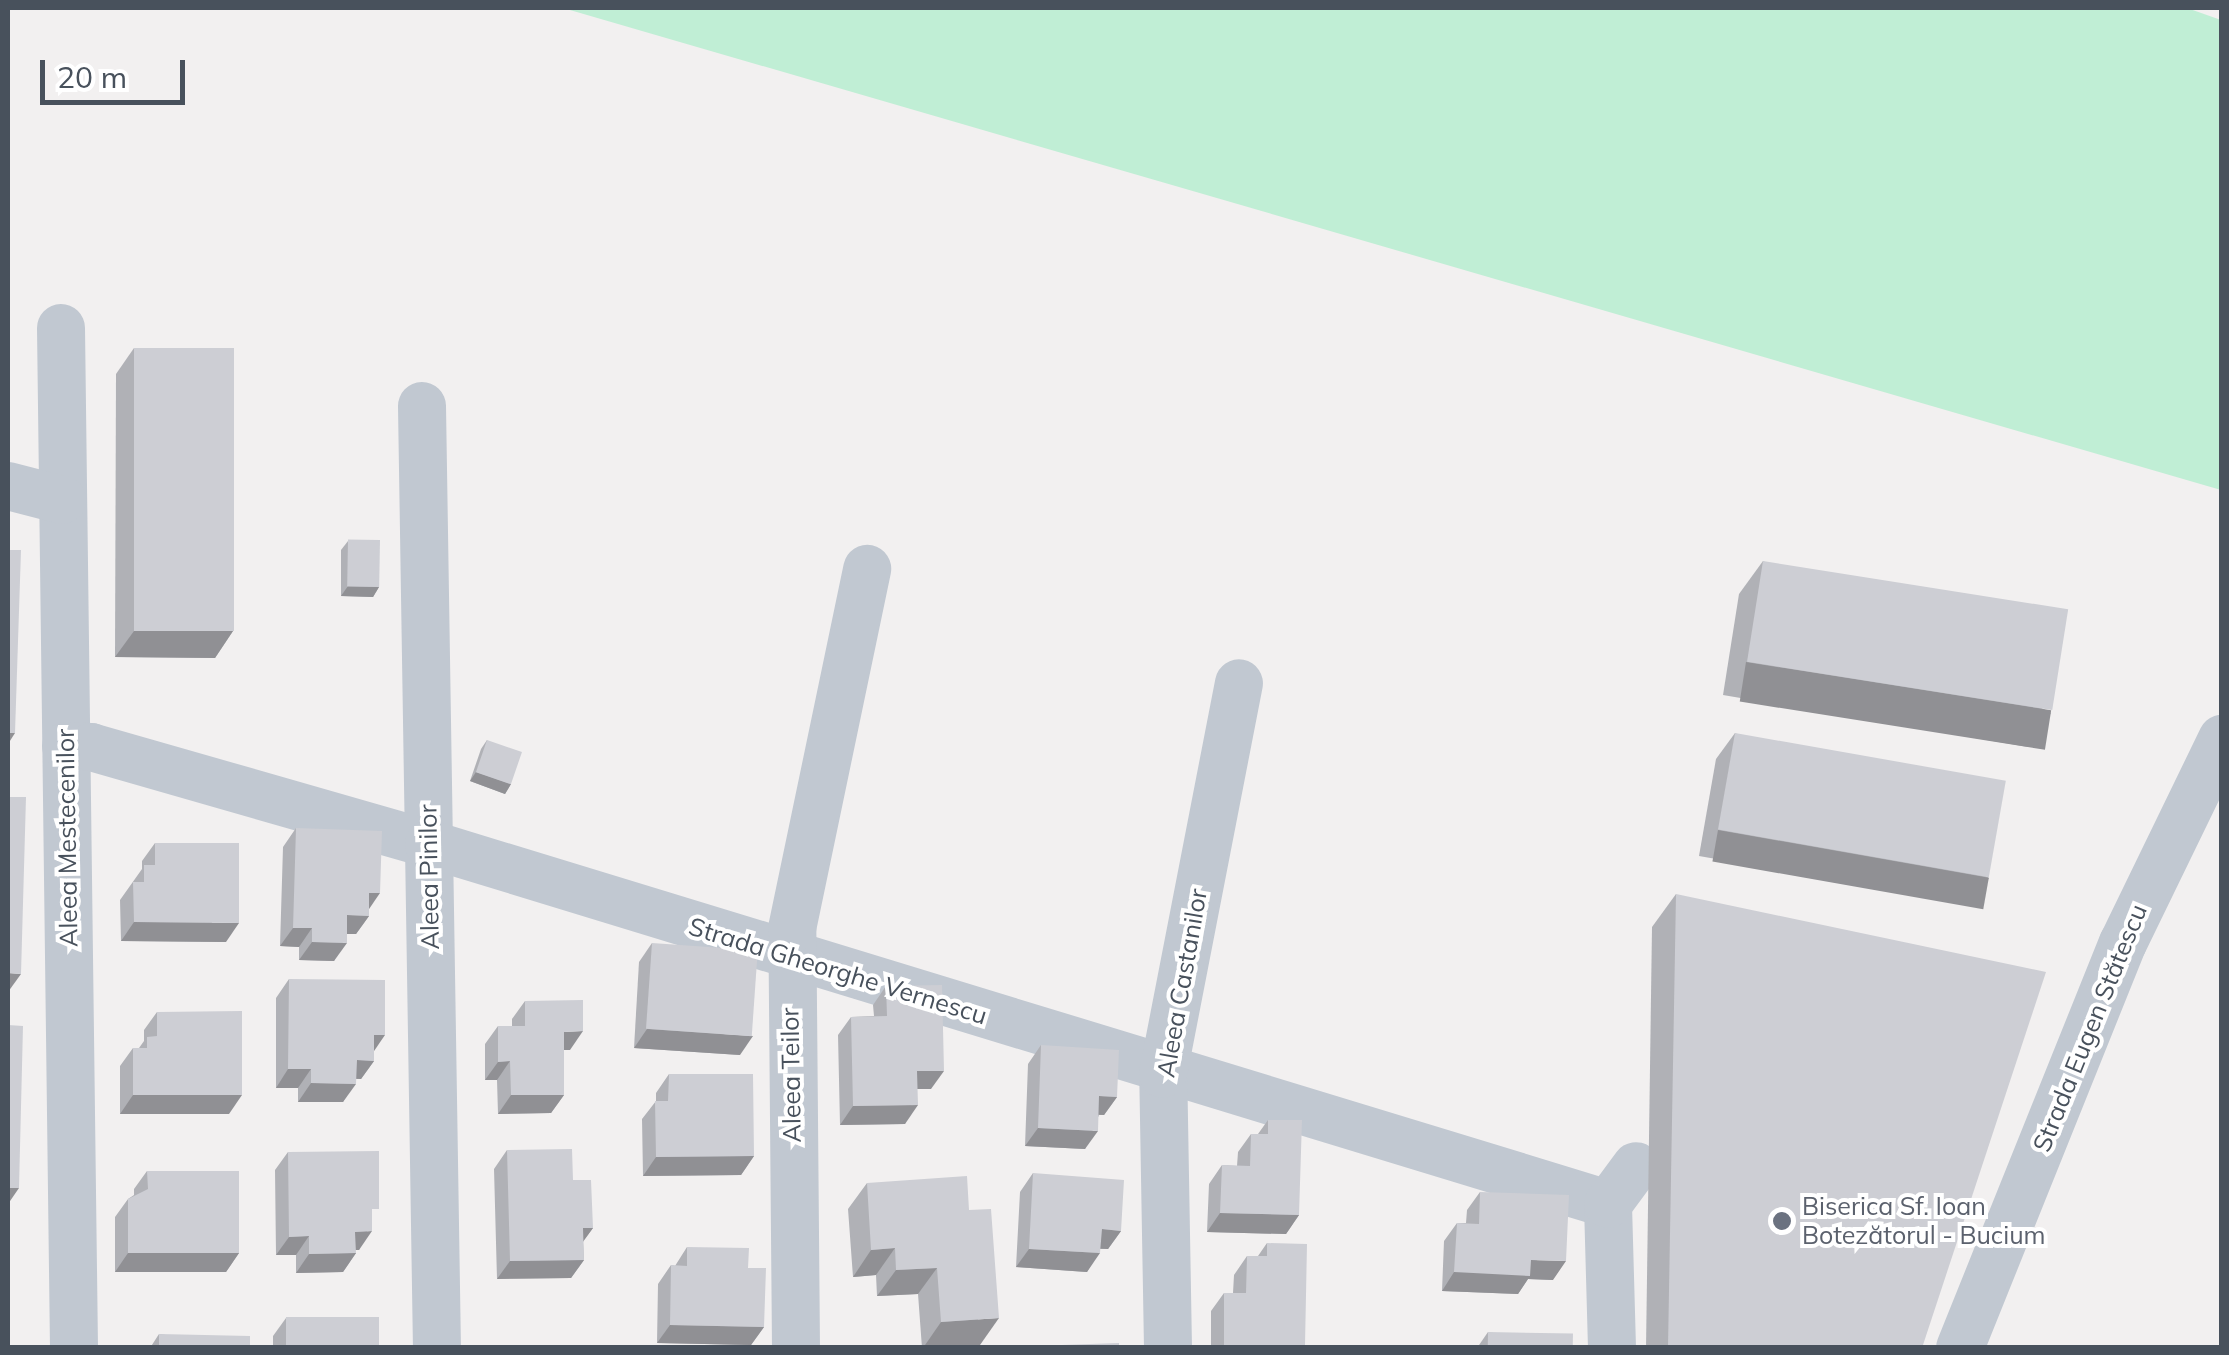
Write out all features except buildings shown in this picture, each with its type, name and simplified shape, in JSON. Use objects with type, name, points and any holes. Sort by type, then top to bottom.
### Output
[{"type":"street","name":"Aleea Mestecenilor","points":[[61,328],[74,1348]]},
{"type":"street","name":"Aleea Pinilor","points":[[422,406],[437,1348]]},
{"type":"street","points":[[8,486],[62,500]]},
{"type":"street","name":"Aleea Teilor","points":[[796,1348],[790,956],[867,570]]},
{"type":"street","name":"Aleea Castanilor","points":[[1168,1348],[1163,1074],[1239,682]]},
{"type":"street","name":"Strada Gheorghe Vernescu","points":[[66,746],[91,747],[428,844],[1163,1074],[1608,1204]]},
{"type":"street","name":"Strada Eugen Stătescu","points":[[1960,1348],[2123,943],[2216,761]]},
{"type":"street","points":[[1612,1348],[1608,1204],[1636,1166]]},
{"type":"green space","points":[[563,8],[2187,8],[2221,20],[2221,490]]},
{"type":"place","name":"Biserica Sf. Ioan Botezătorul - Bucium","points":[[1782,1221]]}]
